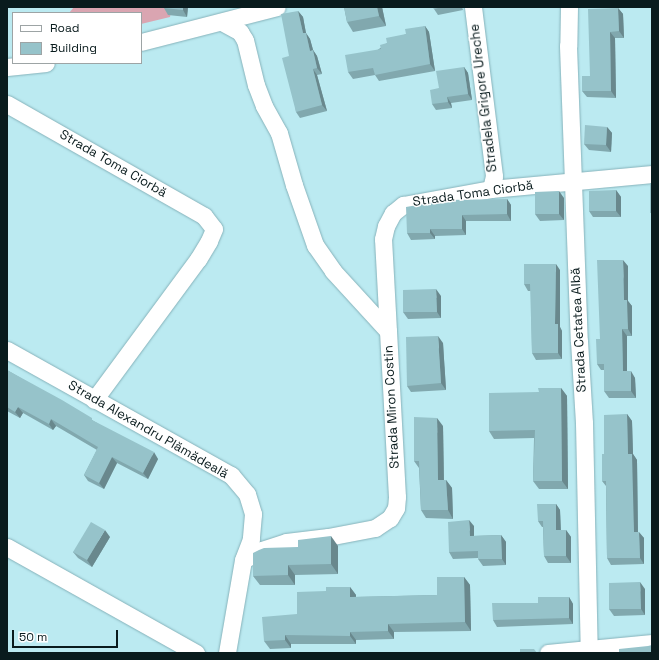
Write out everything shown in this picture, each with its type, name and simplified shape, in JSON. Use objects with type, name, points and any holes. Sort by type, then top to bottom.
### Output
[{"type":"street","points":[[142,42],[277,7]]},
{"type":"street","name":"Stradela Grigore Ureche","points":[[473,7],[494,176],[491,189]]},
{"type":"street","name":"Strada Cetatea Albă","points":[[569,7],[573,181],[584,423],[589,651]]},
{"type":"street","name":"Strada Miron Costin","points":[[222,22],[240,32],[245,40],[256,85],[264,106],[279,132],[294,185],[315,245],[333,272],[388,331],[398,496],[396,508],[390,518],[376,528],[328,537],[286,542],[262,550],[244,560]]},
{"type":"street","points":[[7,67],[36,64]]},
{"type":"street","name":"Strada Toma Ciorbă","points":[[7,104],[204,216],[214,229],[209,241],[198,259],[94,400]]},
{"type":"street","name":"Strada Toma Ciorbă","points":[[388,331],[382,239],[386,226],[393,213],[403,205],[491,189],[652,174]]},
{"type":"street","name":"Strada Alexandru Plămădeală","points":[[7,350],[94,400],[231,475],[247,494],[254,514],[227,653]]},
{"type":"street","points":[[7,547],[196,653]]},
{"type":"street","points":[[548,653],[589,651],[652,643]]},
{"type":"shaded area","points":[[74,7],[172,7],[170,17],[142,24],[142,12],[70,12]]},
{"type":"building","points":[[183,7],[183,10],[164,8]]},
{"type":"building","points":[[344,7],[377,7],[379,16],[347,22]]},
{"type":"building","points":[[618,8],[619,31],[610,32],[611,91],[582,91],[582,76],[590,76],[588,9]]},
{"type":"building","points":[[298,11],[303,33],[306,33],[310,51],[313,50],[317,68],[313,69],[322,105],[296,112],[282,58],[289,56],[281,14]]},
{"type":"building","points":[[425,26],[430,64],[375,75],[373,68],[348,72],[345,55],[381,49],[380,45],[387,43],[386,38],[406,34],[405,29]]},
{"type":"building","points":[[464,67],[468,94],[447,97],[448,102],[432,104],[430,90],[439,88],[436,71]]},
{"type":"building","points":[[585,125],[607,127],[606,145],[584,144]]},
{"type":"building","points":[[650,183],[652,183],[652,213],[650,213]]},
{"type":"building","points":[[616,190],[616,211],[589,211],[589,191]]},
{"type":"building","points":[[559,191],[559,214],[535,214],[535,192]]},
{"type":"building","points":[[507,199],[507,214],[462,215],[462,229],[430,229],[430,233],[407,233],[406,207],[446,200]]},
{"type":"building","points":[[597,260],[623,260],[624,300],[627,300],[628,329],[622,329],[623,371],[631,371],[631,391],[604,391],[604,364],[597,364],[596,339],[600,339]]},
{"type":"building","points":[[524,264],[556,264],[555,324],[558,324],[558,353],[532,353],[530,284],[524,284]]},
{"type":"building","points":[[436,289],[437,312],[403,312],[403,290]]},
{"type":"building","points":[[438,336],[441,383],[407,386],[406,337]]},
{"type":"building","points":[[7,370],[62,400],[92,418],[92,420],[154,452],[143,473],[112,457],[99,483],[84,475],[98,447],[51,419],[49,424],[18,407],[15,412],[7,407]]},
{"type":"building","points":[[538,388],[561,388],[562,481],[533,481],[535,430],[489,431],[489,393],[539,392]]},
{"type":"building","points":[[627,414],[628,454],[632,454],[634,532],[639,532],[640,558],[607,558],[606,481],[602,481],[604,415]]},
{"type":"building","points":[[414,417],[437,418],[438,480],[446,480],[448,510],[421,510],[419,461],[414,461]]},
{"type":"building","points":[[537,504],[556,504],[556,530],[566,530],[566,556],[544,556],[543,521],[538,521]]},
{"type":"building","points":[[469,520],[470,536],[501,535],[502,559],[478,559],[478,551],[449,552],[448,522]]},
{"type":"building","points":[[91,522],[105,530],[87,560],[73,552]]},
{"type":"building","points":[[331,536],[331,564],[288,565],[288,575],[253,576],[253,553],[264,548],[298,547],[298,540]]},
{"type":"building","points":[[437,577],[464,577],[465,622],[388,624],[388,631],[350,632],[350,636],[285,635],[285,640],[264,641],[262,617],[297,614],[297,592],[326,591],[326,587],[350,587],[350,597],[437,595]]},
{"type":"building","points":[[640,582],[641,609],[609,609],[609,583]]},
{"type":"building","points":[[538,597],[569,597],[569,618],[493,620],[492,603],[538,603]]},
{"type":"building","points":[[652,645],[652,653],[619,653],[619,649]]},
{"type":"building","points":[[520,649],[534,649],[537,653],[520,653]]}]
